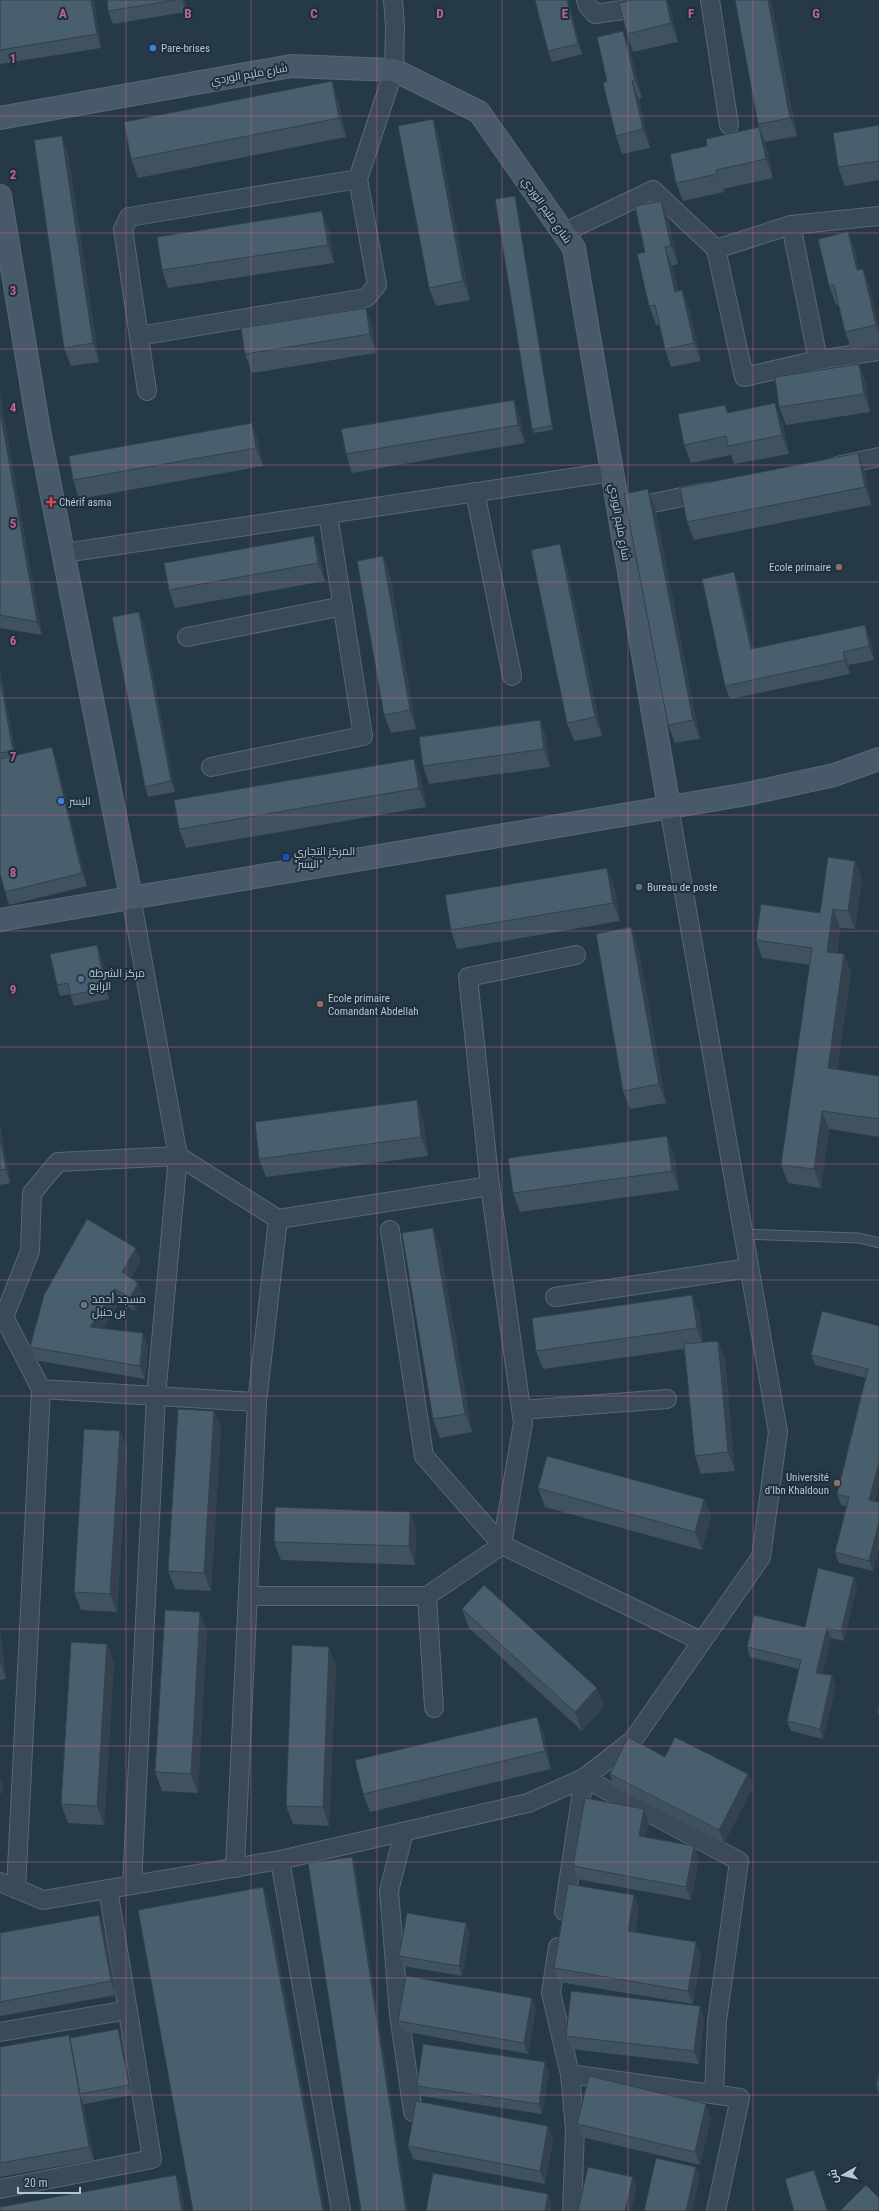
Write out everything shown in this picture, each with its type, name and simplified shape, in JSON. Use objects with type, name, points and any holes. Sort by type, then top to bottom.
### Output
[{"type":"street","points":[[139,336],[366,298],[373,292],[377,285],[358,179],[394,70],[396,26],[393,0]]},
{"type":"street","points":[[586,0],[588,6],[595,14],[622,10],[654,0]]},
{"type":"street","points":[[710,0],[729,125]]},
{"type":"street","name":"شارع مليم الوردي","points":[[0,118],[291,66],[394,70],[479,112],[574,248],[668,807]]},
{"type":"street","points":[[147,391],[123,229],[129,217],[358,179]]},
{"type":"street","points":[[563,233],[653,190],[716,249],[744,378],[818,360],[879,351]]},
{"type":"street","points":[[0,196],[39,430],[130,897],[178,1156],[156,1396],[132,1885]]},
{"type":"street","points":[[716,249],[791,225],[879,216]]},
{"type":"street","points":[[791,225],[818,360]]},
{"type":"street","points":[[818,470],[879,457]]},
{"type":"street","points":[[64,553],[612,472]]},
{"type":"street","points":[[618,510],[726,488]]},
{"type":"street","points":[[475,492],[512,676]]},
{"type":"street","points":[[211,767],[363,736],[328,514]]},
{"type":"street","points":[[187,637],[343,606]]},
{"type":"street","points":[[0,920],[747,794],[834,776],[879,759]]},
{"type":"street","points":[[490,1186],[278,1218],[178,1156],[58,1162],[32,1193],[30,1251],[2,1318],[41,1389],[8,1886],[43,1900],[280,1860],[528,1803],[584,1778],[633,1740],[761,1557],[778,1432],[668,807]]},
{"type":"street","points":[[249,1596],[428,1596],[502,1545],[523,1423],[490,1186],[468,978],[576,955]]},
{"type":"street","points":[[235,1868],[257,1402],[278,1218]]},
{"type":"street","points":[[390,1230],[424,1456],[502,1545],[701,1641]]},
{"type":"street","points":[[555,1297],[749,1268]]},
{"type":"street","points":[[41,1389],[257,1402]]},
{"type":"street","points":[[521,1410],[667,1399]]},
{"type":"street","points":[[428,1596],[434,1708]]},
{"type":"street","points":[[572,2211],[575,2129],[570,2074],[551,1993],[584,1778]]},
{"type":"street","points":[[584,1778],[739,1861],[717,2021],[714,2094]]},
{"type":"street","points":[[404,1832],[389,1891],[399,2014],[413,2112]]},
{"type":"street","points":[[280,1860],[341,2211]]},
{"type":"street","points":[[0,2189],[152,2159],[108,1889]]},
{"type":"street","points":[[0,2032],[128,2010]]},
{"type":"street","points":[[570,2074],[740,2098],[716,2211]]},
{"type":"lane","points":[[743,1234],[859,1238],[879,1243]]},
{"type":"building","points":[[0,0],[91,0],[97,34],[0,50]]},
{"type":"building","points":[[107,0],[176,0],[108,11]]},
{"type":"building","points":[[535,0],[567,0],[578,44],[548,51]]},
{"type":"building","points":[[632,0],[666,0],[671,23],[627,34],[619,3]]},
{"type":"building","points":[[735,0],[768,0],[790,118],[758,124]]},
{"type":"building","points":[[623,31],[635,80],[632,81],[643,129],[616,136],[603,83],[607,81],[597,37]]},
{"type":"building","points":[[332,81],[339,118],[131,159],[124,122]]},
{"type":"building","points":[[433,119],[463,281],[429,288],[398,126]]},
{"type":"building","points":[[879,125],[879,161],[838,167],[833,133]]},
{"type":"building","points":[[759,127],[766,159],[716,170],[717,174],[676,183],[670,154],[707,146],[706,139]]},
{"type":"building","points":[[62,136],[93,343],[64,348],[34,140]]},
{"type":"building","points":[[515,196],[552,426],[532,429],[495,199]]},
{"type":"building","points":[[661,201],[671,246],[665,247],[675,292],[682,290],[694,343],[665,349],[655,305],[649,306],[637,254],[645,252],[635,206]]},
{"type":"building","points":[[322,211],[328,245],[162,270],[157,237]]},
{"type":"building","points":[[848,232],[857,270],[863,269],[876,325],[845,332],[834,285],[829,286],[818,239]]},
{"type":"building","points":[[366,308],[370,334],[245,354],[241,328]]},
{"type":"building","points":[[859,364],[864,394],[779,407],[775,377]]},
{"type":"building","points":[[514,400],[518,425],[346,454],[341,429]]},
{"type":"building","points":[[775,403],[782,435],[728,446],[726,436],[684,445],[678,414],[725,405],[727,413]]},
{"type":"building","points":[[0,410],[37,622],[0,615]]},
{"type":"building","points":[[252,423],[256,448],[73,480],[69,456]]},
{"type":"building","points":[[858,453],[865,487],[687,522],[680,488]]},
{"type":"building","points":[[648,489],[693,720],[668,725],[624,494]]},
{"type":"building","points":[[314,536],[318,563],[169,590],[164,563]]},
{"type":"building","points":[[560,544],[595,717],[567,723],[531,550]]},
{"type":"building","points":[[383,556],[410,710],[384,715],[357,561]]},
{"type":"building","points":[[734,572],[751,649],[865,625],[869,646],[843,652],[845,660],[725,686],[702,579]]},
{"type":"building","points":[[139,612],[171,781],[145,787],[112,617]]},
{"type":"building","points":[[0,678],[13,751],[0,753]]},
{"type":"building","points":[[540,720],[544,749],[423,766],[419,737]]},
{"type":"building","points":[[52,747],[82,873],[5,892],[0,873],[0,759]]},
{"type":"building","points":[[414,759],[419,788],[179,829],[174,800]]},
{"type":"building","points":[[828,857],[855,861],[848,911],[833,909],[827,952],[844,954],[828,1068],[879,1076],[879,1119],[822,1111],[814,1169],[781,1165],[812,948],[756,940],[761,904],[820,913]]},
{"type":"building","points":[[607,868],[613,903],[451,930],[445,895]]},
{"type":"building","points":[[631,927],[659,1084],[623,1091],[596,934]]},
{"type":"building","name":"مركز الشرطة الرابع","points":[[97,945],[105,989],[70,995],[68,983],[57,985],[50,954]]},
{"type":"building","points":[[417,1100],[421,1137],[259,1159],[255,1122]]},
{"type":"building","points":[[667,1136],[672,1171],[513,1193],[508,1158]]},
{"type":"building","points":[[0,1138],[6,1169],[0,1170]]},
{"type":"building","name":"مسجد أحمد بن حنبل","points":[[87,1219],[136,1248],[122,1272],[138,1283],[130,1298],[115,1289],[90,1327],[143,1333],[140,1366],[30,1347],[44,1295]]},
{"type":"building","points":[[433,1228],[465,1414],[433,1419],[402,1233]]},
{"type":"building","points":[[692,1295],[697,1328],[536,1351],[532,1318]]},
{"type":"building","points":[[822,1311],[879,1326],[879,1462],[869,1500],[879,1502],[879,1522],[869,1561],[835,1552],[849,1497],[837,1494],[868,1369],[811,1355]]},
{"type":"building","points":[[718,1341],[728,1452],[695,1456],[684,1344]]},
{"type":"building","points":[[178,1409],[214,1411],[204,1573],[168,1571]]},
{"type":"building","points":[[84,1429],[120,1431],[110,1594],[74,1592]]},
{"type":"building","points":[[547,1456],[704,1499],[695,1532],[538,1488]]},
{"type":"building","points":[[275,1507],[410,1512],[409,1546],[274,1542]]},
{"type":"building","points":[[818,1568],[854,1577],[841,1631],[827,1628],[816,1673],[832,1675],[820,1729],[787,1721],[801,1660],[747,1647],[754,1615],[805,1627]]},
{"type":"building","points":[[484,1585],[597,1688],[575,1712],[462,1609]]},
{"type":"building","points":[[165,1610],[200,1612],[191,1774],[155,1772]]},
{"type":"building","points":[[71,1642],[107,1644],[97,1806],[61,1804]]},
{"type":"building","points":[[292,1645],[329,1647],[323,1807],[286,1806]]},
{"type":"building","points":[[537,1717],[545,1751],[363,1794],[355,1760]]},
{"type":"building","points":[[628,1737],[665,1757],[675,1737],[748,1774],[719,1830],[610,1774]]},
{"type":"building","points":[[585,1798],[644,1809],[639,1836],[694,1846],[686,1887],[573,1866]]},
{"type":"building","points":[[352,1857],[406,2211],[361,2211],[308,1863]]},
{"type":"building","points":[[568,1884],[634,1895],[628,1931],[696,1942],[688,1991],[554,1968]]},
{"type":"building","points":[[263,1887],[323,2211],[193,2211],[138,1910]]},
{"type":"building","points":[[407,1913],[466,1923],[459,1966],[399,1956]]},
{"type":"building","points":[[99,1915],[111,1981],[0,2002],[0,1933]]},
{"type":"building","points":[[406,1976],[532,1998],[524,2043],[398,2021]]},
{"type":"building","points":[[571,1991],[700,2006],[694,2051],[566,2036]]},
{"type":"building","points":[[118,2029],[129,2085],[80,2094],[70,2038]]},
{"type":"building","points":[[69,2035],[89,2147],[0,2163],[0,2047]]},
{"type":"building","points":[[423,2044],[545,2062],[539,2104],[417,2086]]},
{"type":"building","points":[[879,2073],[879,2087],[876,2086]]},
{"type":"building","points":[[589,2076],[706,2104],[695,2152],[577,2124]]},
{"type":"building","points":[[416,2101],[548,2126],[540,2171],[408,2146]]},
{"type":"building","points":[[656,2158],[696,2167],[686,2211],[644,2211]]},
{"type":"building","points":[[588,2167],[633,2177],[625,2211],[578,2211]]},
{"type":"building","points":[[814,2170],[827,2210],[830,2211],[794,2211],[785,2179]]},
{"type":"building","points":[[433,2173],[548,2194],[545,2211],[426,2211]]},
{"type":"building","points":[[176,2175],[182,2211],[0,2211],[0,2207]]},
{"type":"building","points":[[866,2185],[879,2198],[879,2209],[877,2211],[840,2211]]},
{"type":"place","name":"Pare-brises","points":[[153,48]]},
{"type":"place","name":"Chérif asma","points":[[51,502]]},
{"type":"place","name":"Ecole primaire","points":[[839,567]]},
{"type":"place","name":"اليسر","points":[[61,801]]},
{"type":"place","name":"المركز التجاري \"اليسر\"","points":[[286,857]]},
{"type":"place","name":"Bureau de poste","points":[[639,887]]},
{"type":"place","name":"مركز الشرطة الرابع","points":[[81,979]]},
{"type":"place","name":"Ecole primaire Comandant Abdellah","points":[[320,1004]]},
{"type":"place","name":"مسجد أحمد بن حنبل","points":[[84,1305]]},
{"type":"place","name":"Université d'Ibn Khaldoun","points":[[837,1483]]}]
